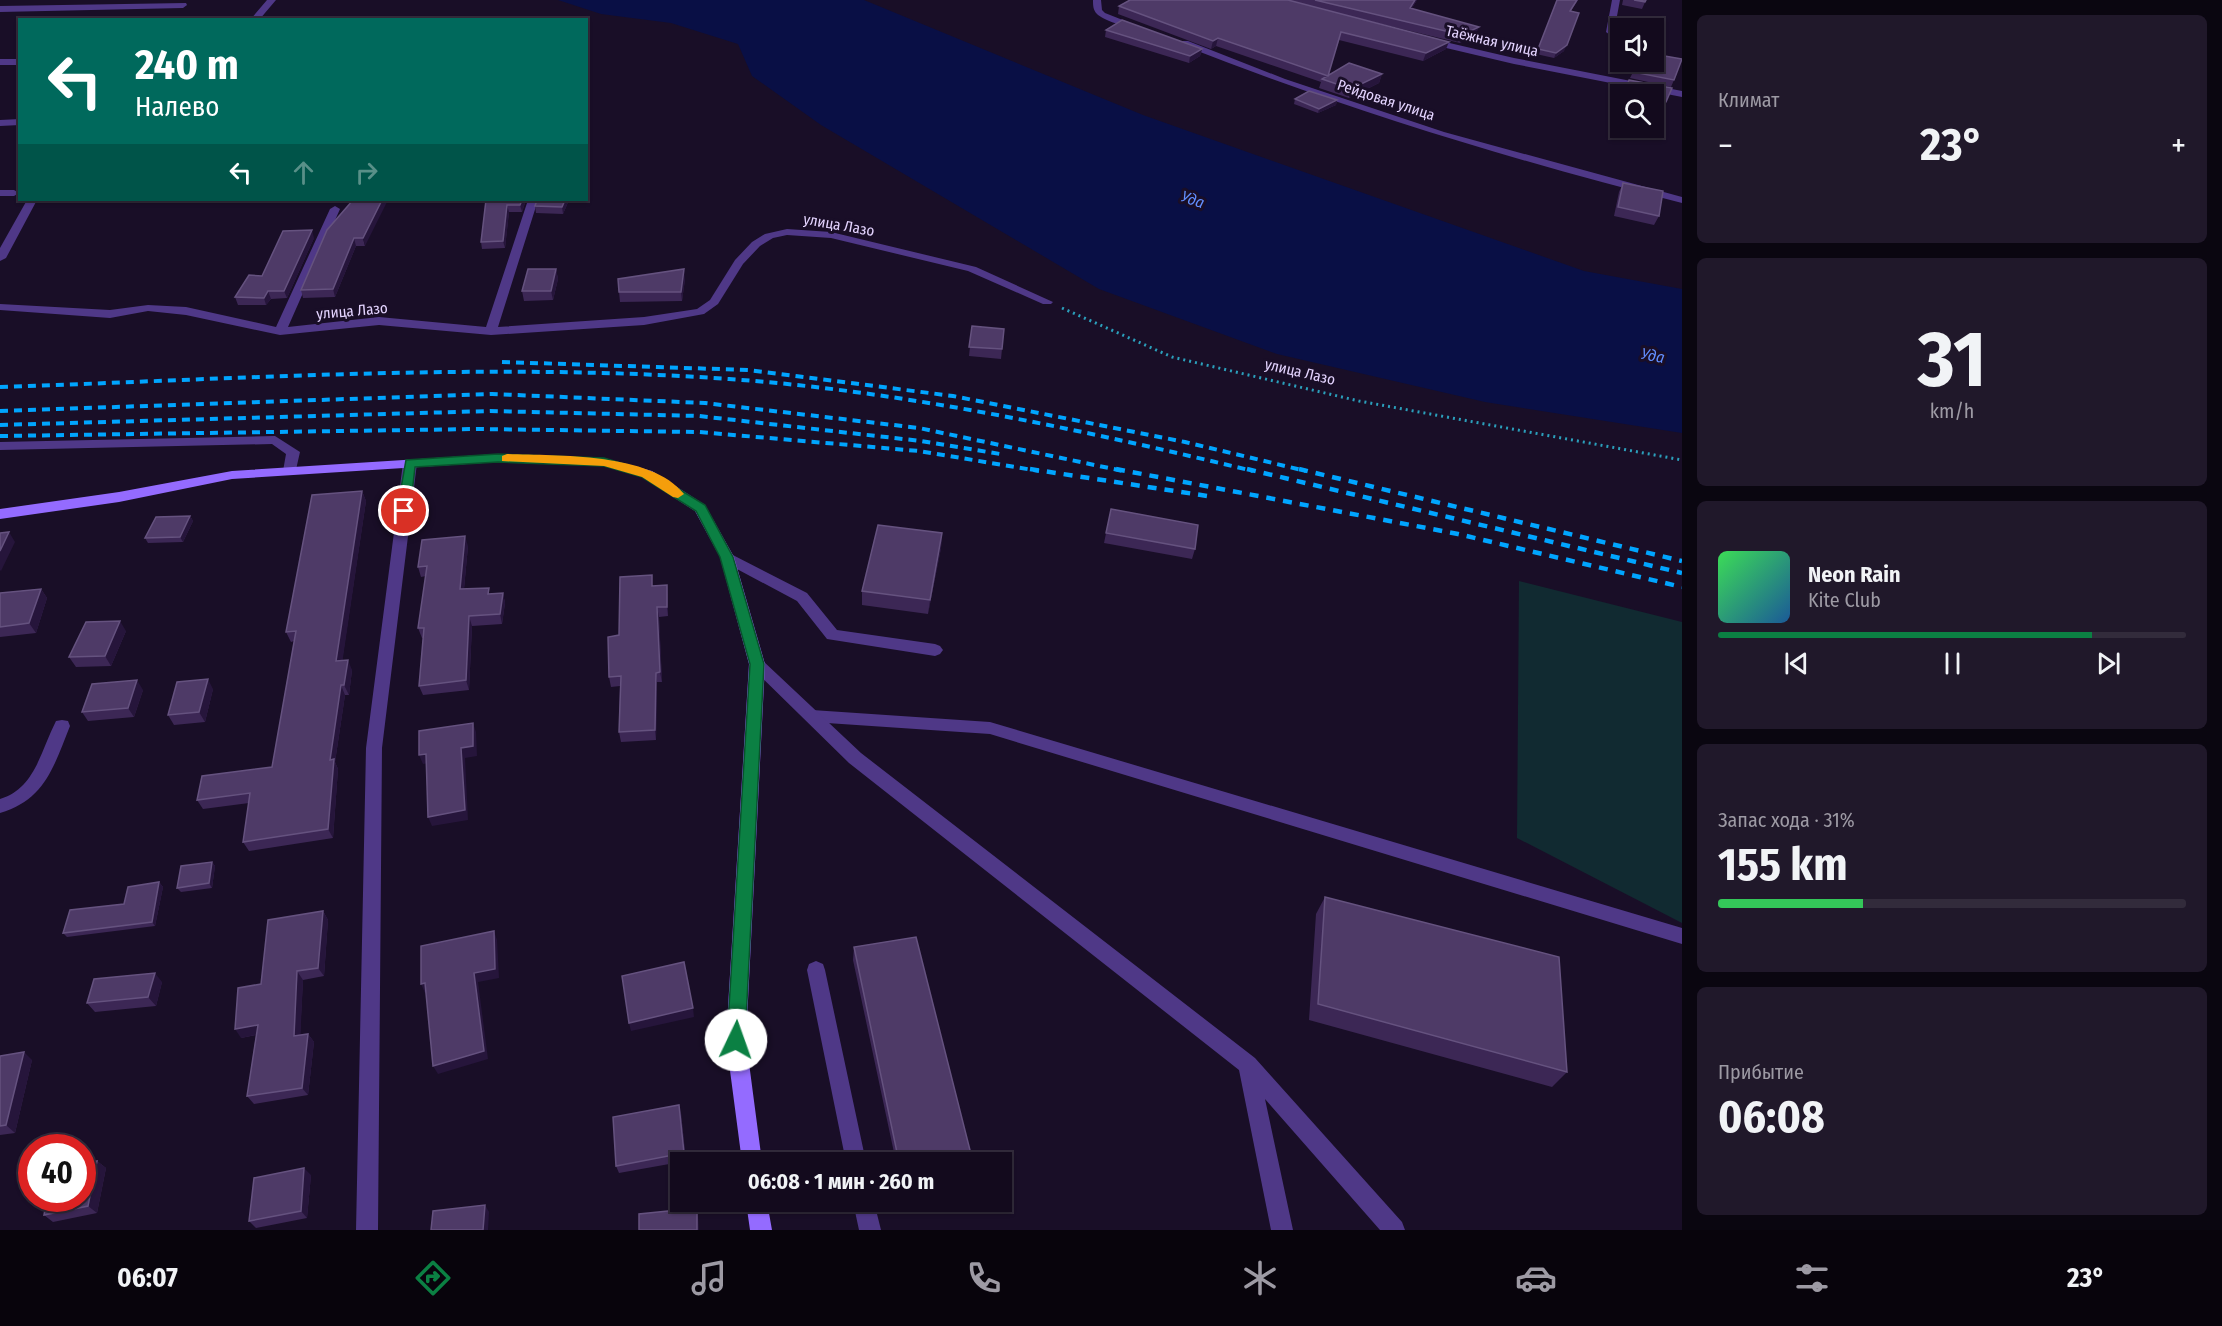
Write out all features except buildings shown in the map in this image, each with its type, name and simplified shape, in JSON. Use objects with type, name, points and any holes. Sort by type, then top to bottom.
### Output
[{"type":"street","points":[[256,18],[272,0]]},
{"type":"street","points":[[1097,0],[1098,11],[1102,15],[1147,30]]},
{"type":"street","points":[[1613,18],[1616,0]]},
{"type":"street","points":[[0,9],[184,3]]},
{"type":"street","points":[[172,18],[184,3]]},
{"type":"street","name":"Рейдовая улица","points":[[1170,38],[1282,81],[1441,134],[1682,200]]},
{"type":"street","name":"Таёжная улица","points":[[1422,39],[1514,61],[1682,94]]},
{"type":"street","points":[[0,62],[18,62]]},
{"type":"street","points":[[0,123],[18,122]]},
{"type":"street","points":[[0,193],[14,193]]},
{"type":"street","points":[[0,258],[31,201]]},
{"type":"street","points":[[491,331],[533,201]]},
{"type":"street","points":[[280,331],[335,209]]},
{"type":"street","name":"улица Лазо","points":[[0,307],[110,314],[158,309],[186,311],[280,331],[379,321],[491,331],[644,321],[700,312],[714,302],[739,262],[756,244],[769,236],[787,232],[831,236],[972,268],[1047,302]]},
{"type":"street","points":[[0,446],[275,440],[294,452],[290,471]]},
{"type":"street","points":[[0,514],[119,497],[232,475],[498,458],[604,462],[647,474],[700,508],[727,557],[757,664],[736,1040],[751,1152]]},
{"type":"street","points":[[368,1230],[374,748],[410,463]]},
{"type":"street","points":[[727,557],[802,597],[832,635],[935,650]]},
{"type":"street","points":[[757,664],[855,758],[1248,1065],[1394,1230]]},
{"type":"street","points":[[812,716],[990,728],[1682,936]]},
{"type":"street","points":[[0,806],[8,805],[27,794],[35,784],[63,726]]},
{"type":"street","points":[[816,970],[854,1152]]},
{"type":"street","points":[[1248,1065],[1282,1230]]},
{"type":"street","points":[[758,1212],[761,1230]]},
{"type":"street","points":[[866,1212],[870,1230]]},
{"type":"path","name":"улица Лазо","points":[[1047,302],[1172,357],[1359,401],[1682,460]]},
{"type":"shaded area","points":[[1519,581],[1682,622],[1682,923],[1517,838]]},
{"type":"water","name":"Уда","points":[[558,0],[864,0],[1143,115],[1584,271],[1682,289],[1682,433],[1485,402],[1277,354],[1099,289],[821,125],[752,76],[738,44],[671,23],[601,14]]},
{"type":"railway","points":[[502,362],[748,370],[953,396],[1185,442],[1306,471]]},
{"type":"railway","points":[[0,387],[273,376],[456,372],[638,374],[729,379],[860,393],[992,414],[1253,471]]},
{"type":"railway","points":[[0,411],[492,394],[705,403],[919,428],[1123,471]]},
{"type":"railway","points":[[0,425],[490,411],[699,416],[921,441],[1000,454]]},
{"type":"railway","points":[[0,436],[477,429],[699,432],[919,451],[1039,471]]},
{"type":"railway","points":[[1030,469],[1214,497]]},
{"type":"railway","points":[[1116,469],[1458,534],[1682,587]]},
{"type":"railway","points":[[1247,469],[1682,573]]},
{"type":"railway","points":[[1299,469],[1682,561]]},
{"type":"slow traffic","points":[[507,458],[604,462],[647,474],[678,494]]},
{"type":"route","points":[[404,511],[410,463],[498,458],[604,462],[647,474],[700,508],[727,557],[757,664],[736,1040]]}]
